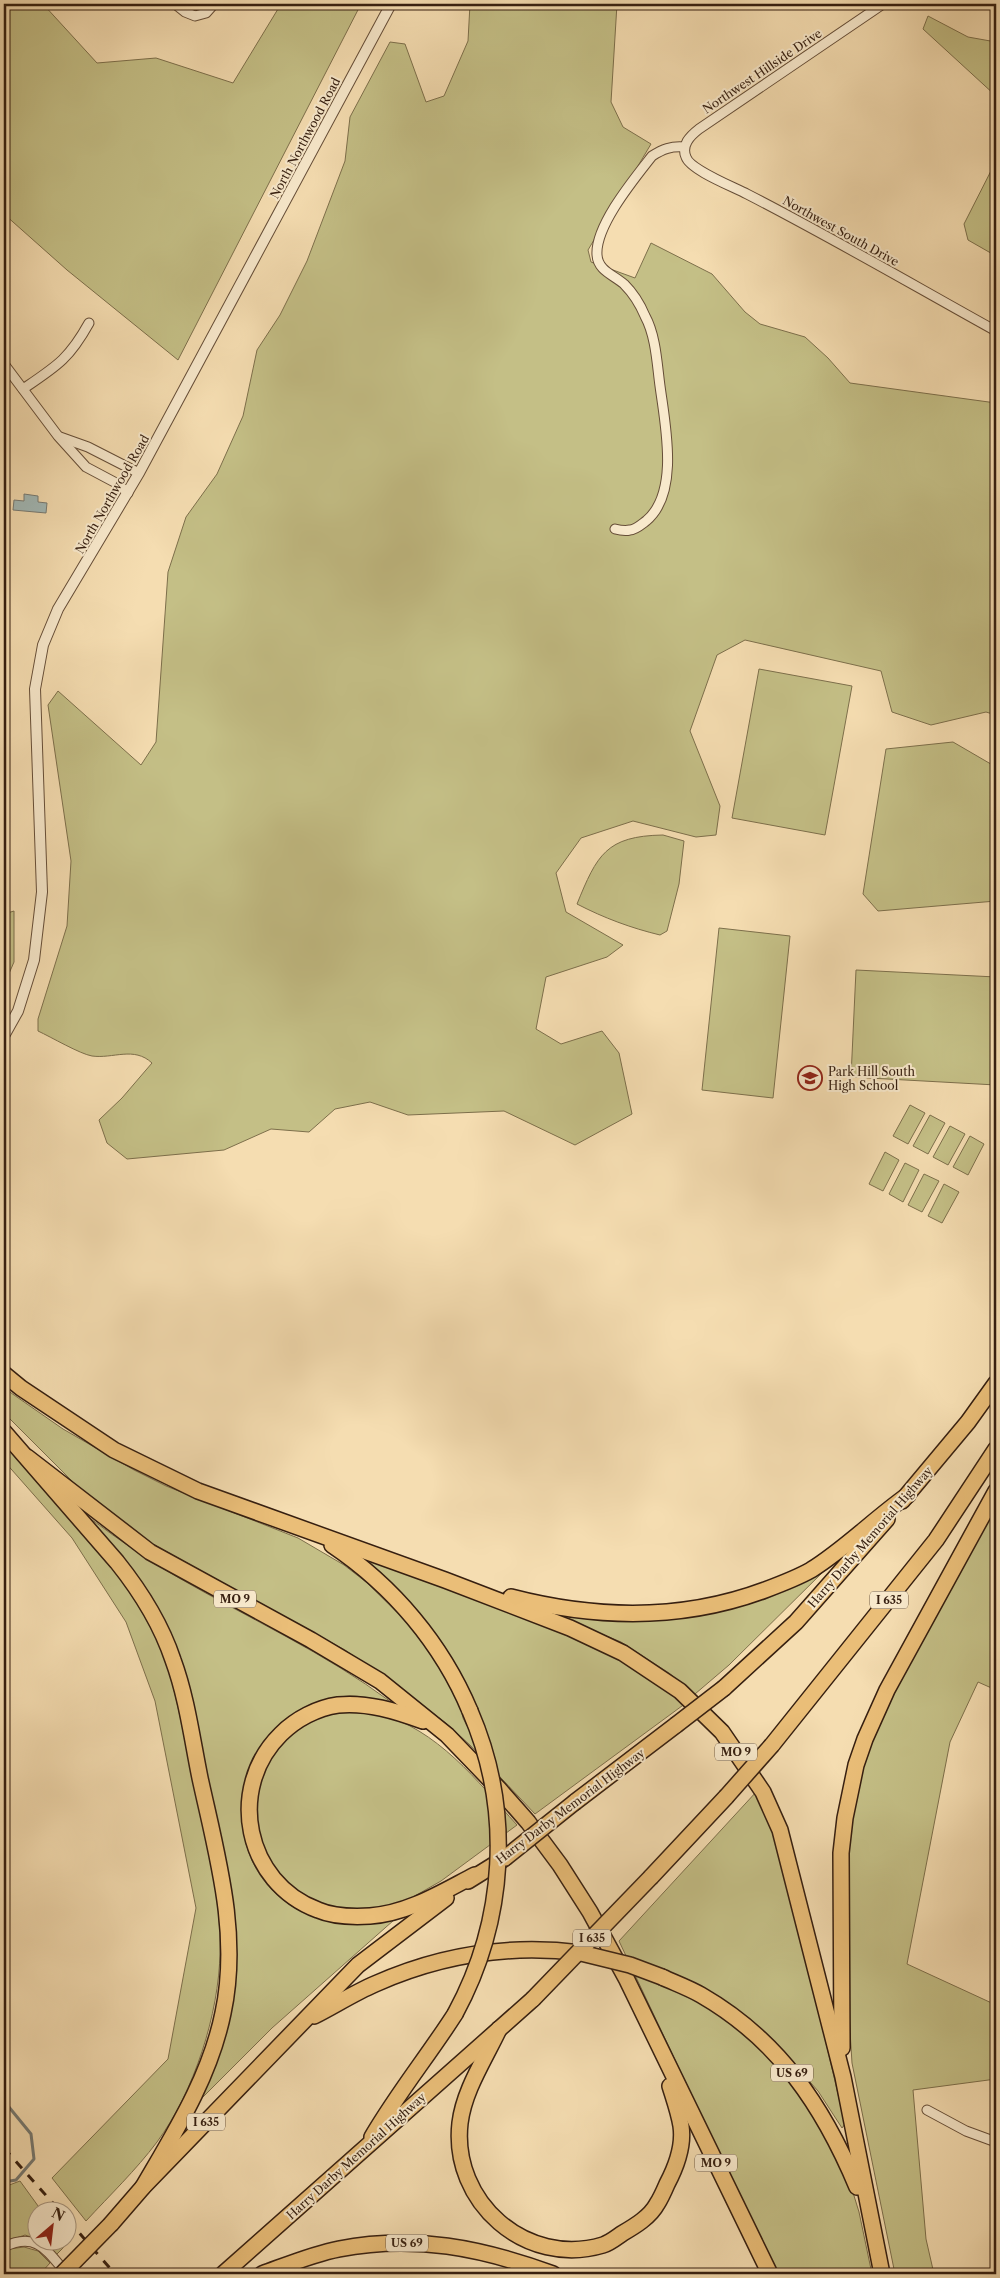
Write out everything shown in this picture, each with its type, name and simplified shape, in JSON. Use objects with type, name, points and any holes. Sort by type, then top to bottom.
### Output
[{"type":"highway","name":"MO 9","points":[[4,1374],[21,1388],[114,1450],[198,1491],[445,1580],[570,1628],[623,1653],[680,1691],[722,1732],[763,1792],[780,1830],[843,2077],[869,2217],[882,2274]]},
{"type":"highway","name":"Harry Darby Memorial Highway","points":[[62,2274],[111,2224],[143,2187],[358,1965],[475,1875],[505,1858],[724,1688],[796,1622],[908,1495],[968,1422],[996,1383]]},
{"type":"highway","name":"MO 9","points":[[4,1432],[26,1457],[150,1552],[311,1640],[380,1681],[447,1735],[528,1822],[560,1865],[590,1912],[622,1972],[770,2274]]},
{"type":"highway","name":"Harry Darby Memorial Highway","points":[[223,2274],[533,1999],[726,1797],[772,1745],[936,1540],[996,1449]]},
{"type":"highway","points":[[26,1457],[128,1575],[161,1631],[181,1684],[223,1886],[227,1914],[229,1958],[226,1999],[215,2046],[197,2090],[143,2187]]},
{"type":"highway","points":[[843,2077],[841,1853],[845,1818],[856,1765],[868,1731],[887,1690],[996,1491]]},
{"type":"highway","points":[[445,1580],[543,1605],[583,1612],[651,1614],[685,1611],[751,1595],[811,1570],[908,1495]]},
{"type":"highway","points":[[299,1528],[340,1550],[368,1572],[400,1602],[442,1657],[470,1711],[486,1756],[496,1804],[498,1872],[490,1926],[471,1984],[434,2048],[391,2103],[365,2149]]},
{"type":"highway","points":[[447,1735],[424,1721],[373,1707],[340,1705],[318,1710],[286,1729],[275,1739],[259,1764],[250,1792],[248,1814],[251,1836],[262,1864],[282,1888],[305,1904],[329,1914],[370,1916],[403,1909],[424,1901],[475,1875]]},
{"type":"highway","name":"US 69","points":[[303,2021],[374,1984],[443,1959],[501,1950],[526,1949],[581,1953],[630,1965],[700,1994],[728,2013],[760,2039],[788,2067],[822,2113],[840,2147],[869,2217]]},
{"type":"highway","points":[[499,2029],[468,2092],[463,2107],[459,2138],[464,2170],[477,2199],[498,2223],[511,2233],[535,2245],[557,2249],[580,2249],[605,2245],[638,2224],[657,2206],[675,2168],[680,2149],[681,2126],[661,2053]]},
{"type":"highway","name":"US 69","points":[[262,2274],[338,2249],[408,2243],[477,2250],[512,2259],[553,2274]]},
{"type":"street","points":[[175,4],[185,12],[195,16],[206,13],[214,4]]},
{"type":"street","name":"North Northwood Road","points":[[4,1036],[18,1011],[34,960],[42,892],[35,689],[43,645],[58,609],[140,473],[391,4]]},
{"type":"street","name":"Northwest Hillside Drive","points":[[684,147],[687,140],[698,129],[883,4]]},
{"type":"street","points":[[614,529],[630,530],[652,516],[661,501],[668,448],[652,336],[646,317],[634,296],[623,284],[602,269],[598,262],[597,252],[600,237],[609,219],[652,156],[662,149],[673,146],[684,147]]},
{"type":"street","name":"Northwest South Drive","points":[[684,147],[685,157],[690,163],[701,170],[996,331]]},
{"type":"street","points":[[23,389],[61,364],[77,345],[89,323]]},
{"type":"street","points":[[4,364],[58,436],[86,467],[118,484],[128,493]]},
{"type":"street","points":[[58,436],[88,446],[140,473]]},
{"type":"street","points":[[927,2110],[966,2131],[996,2142]]},
{"type":"street","points":[[4,2247],[18,2240],[37,2243],[68,2274]]},
{"type":"shaded area","points":[[4,4],[43,4],[97,63],[156,58],[233,83],[281,4],[361,4],[178,360],[67,270],[4,214]]},
{"type":"shaded area","points":[[470,4],[617,4],[611,102],[623,127],[651,144],[588,250],[591,262],[635,278],[651,243],[712,274],[745,312],[760,324],[805,337],[828,358],[850,383],[996,403],[996,715],[986,712],[931,725],[892,712],[881,671],[745,640],[717,655],[690,731],[720,806],[716,835],[696,837],[633,821],[581,838],[556,873],[566,912],[623,945],[607,957],[546,977],[536,1029],[561,1044],[602,1031],[619,1053],[632,1114],[575,1145],[504,1111],[408,1115],[370,1102],[335,1109],[309,1132],[271,1129],[224,1150],[127,1159],[107,1143],[99,1120],[122,1098],[152,1063],[138,1055],[131,1054],[87,1055],[38,1031],[38,1019],[67,926],[71,861],[48,705],[58,691],[141,765],[156,742],[168,572],[186,517],[217,474],[243,416],[257,350],[280,315],[307,261],[345,161],[350,117],[390,42],[405,44],[426,102],[444,96],[468,41]]},
{"type":"shaded area","points":[[928,16],[968,37],[996,42],[996,96],[923,29]]},
{"type":"shaded area","points":[[996,161],[996,256],[968,240],[964,224]]},
{"type":"shaded area","points":[[759,669],[852,686],[825,835],[732,818]]},
{"type":"shaded area","points":[[953,742],[996,767],[996,901],[878,911],[863,894],[886,749]]},
{"type":"shaded area","points":[[663,835],[684,841],[679,884],[667,931],[660,935],[639,929],[607,918],[577,904],[591,873],[606,851],[628,839]]},
{"type":"shaded area","points":[[14,911],[14,962],[4,985],[4,914]]},
{"type":"shaded area","points":[[719,928],[790,936],[773,1098],[702,1090]]},
{"type":"shaded area","points":[[856,970],[996,977],[996,1085],[851,1077]]},
{"type":"shaded area","points":[[910,1105],[925,1113],[908,1144],[893,1136]]},
{"type":"shaded area","points":[[930,1115],[945,1123],[928,1154],[913,1146]]},
{"type":"shaded area","points":[[950,1126],[965,1134],[948,1165],[933,1157]]},
{"type":"shaded area","points":[[970,1136],[984,1144],[968,1175],[953,1167]]},
{"type":"shaded area","points":[[885,1152],[899,1160],[883,1191],[869,1184]]},
{"type":"shaded area","points":[[905,1163],[919,1170],[903,1202],[889,1194]]},
{"type":"shaded area","points":[[924,1174],[939,1181],[922,1212],[908,1205]]},
{"type":"shaded area","points":[[944,1184],[959,1192],[942,1223],[928,1216]]},
{"type":"shaded area","points":[[4,1388],[63,1429],[134,1470],[166,1486],[298,1538],[344,1565],[366,1582],[405,1620],[439,1663],[459,1700],[467,1726],[490,1743],[475,1703],[356,1552],[603,1648],[686,1703],[535,1814],[470,1745],[447,1724],[404,1691],[345,1650],[149,1542],[77,1486],[4,1413]]},
{"type":"shaded area","points":[[4,1445],[105,1558],[123,1582],[154,1634],[165,1659],[179,1712],[213,1873],[218,1912],[220,1932],[219,1976],[209,2026],[193,2076],[170,2122],[157,2142],[86,2221],[78,2211],[78,2200],[69,2200],[52,2178],[168,2059],[196,1908],[155,1701],[126,1622],[72,1538],[4,1461]]},
{"type":"shaded area","points":[[996,1499],[996,1690],[978,1682],[950,1742],[907,1964],[996,2005],[996,2079],[913,2090],[926,2239],[934,2274],[895,2274],[852,2063],[848,1998],[845,1871],[850,1811],[876,1720]]},
{"type":"shaded area","points":[[91,1519],[167,1571],[314,1652],[391,1702],[355,1696],[333,1698],[308,1707],[286,1720],[266,1740],[252,1764],[244,1790],[242,1818],[246,1844],[257,1870],[274,1892],[297,1909],[308,1915],[332,1922],[357,1924],[394,1920],[272,2028],[195,2105],[232,1981],[185,1682],[88,1520]]},
{"type":"shaded area","points":[[830,1565],[729,1665],[695,1694],[669,1673],[621,1642],[542,1610],[653,1619]]},
{"type":"shaded area","points":[[339,1711],[377,1713],[419,1731],[455,1758],[517,1825],[441,1881],[406,1901],[372,1910],[335,1909],[304,1897],[276,1874],[260,1843],[255,1798],[266,1763],[290,1733],[307,1722]]},
{"type":"shaded area","points":[[757,1791],[782,1854],[845,2124],[842,2128],[818,2091],[780,2048],[758,2027],[663,1982],[710,2007],[754,2041],[801,2091],[851,2186],[859,2212],[872,2274],[776,2274],[619,1941]]},
{"type":"shaded area","points":[[20,2181],[34,2200],[28,2200],[28,2236],[25,2235],[4,2242],[4,2187]]},
{"type":"shaded area","points":[[24,2247],[28,2250],[38,2251],[50,2263],[40,2274],[4,2274],[4,2253],[9,2249]]},
{"type":"shaded area","points":[[51,2250],[61,2250],[56,2255]]},
{"type":"water","points":[[24,494],[38,496],[38,502],[47,503],[46,513],[13,510],[14,500],[24,501]]},
{"type":"waterway","points":[[4,2101],[31,2134],[34,2159],[16,2180],[4,2182]]},
{"type":"railway","points":[[4,2148],[50,2200]]},
{"type":"railway","points":[[78,2231],[115,2274]]},
{"type":"place","name":"Park Hill South High School","points":[[810,1078]]}]
